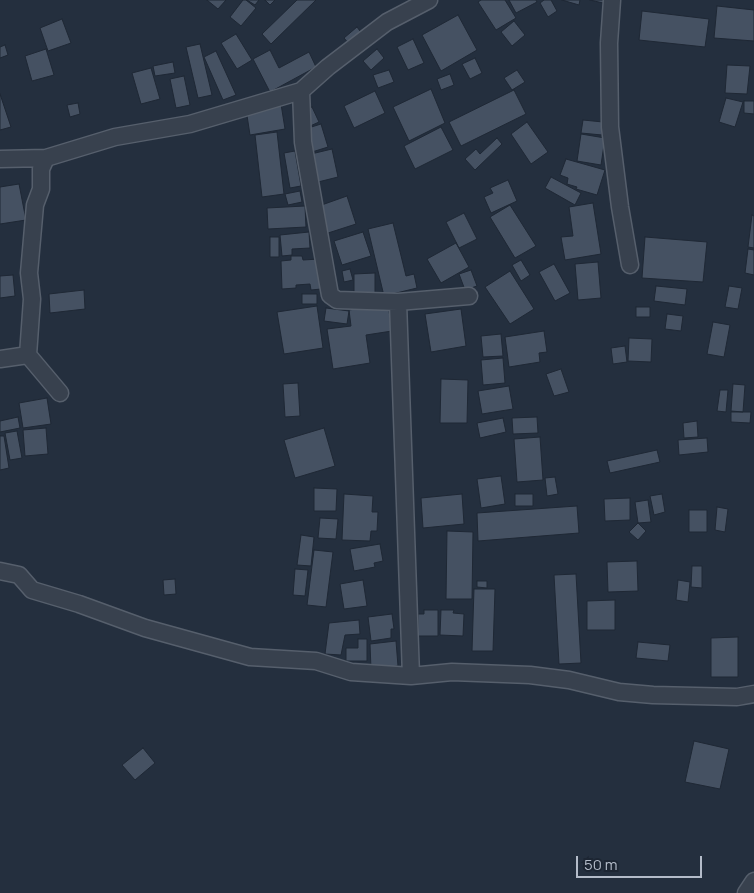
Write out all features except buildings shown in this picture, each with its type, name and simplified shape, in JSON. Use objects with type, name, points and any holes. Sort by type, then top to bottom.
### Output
[{"type":"street","points":[[0,158],[46,158],[115,138],[190,124],[300,91],[386,22],[429,0]]},
{"type":"street","points":[[612,0],[609,43],[610,127],[620,207],[630,265]]},
{"type":"street","points":[[300,91],[303,142],[330,296],[337,300],[398,302],[470,296]]},
{"type":"street","points":[[46,158],[41,169],[41,189],[36,205],[29,273],[32,299],[28,355],[60,392]]},
{"type":"street","points":[[398,302],[411,676]]},
{"type":"street","points":[[0,360],[28,355]]},
{"type":"street","points":[[0,571],[19,575],[32,590],[80,604],[145,628],[250,657],[316,661],[351,672],[411,676],[452,672],[530,675],[569,680],[619,692],[737,697],[754,694]]},
{"type":"street","points":[[746,893],[754,881]]}]
